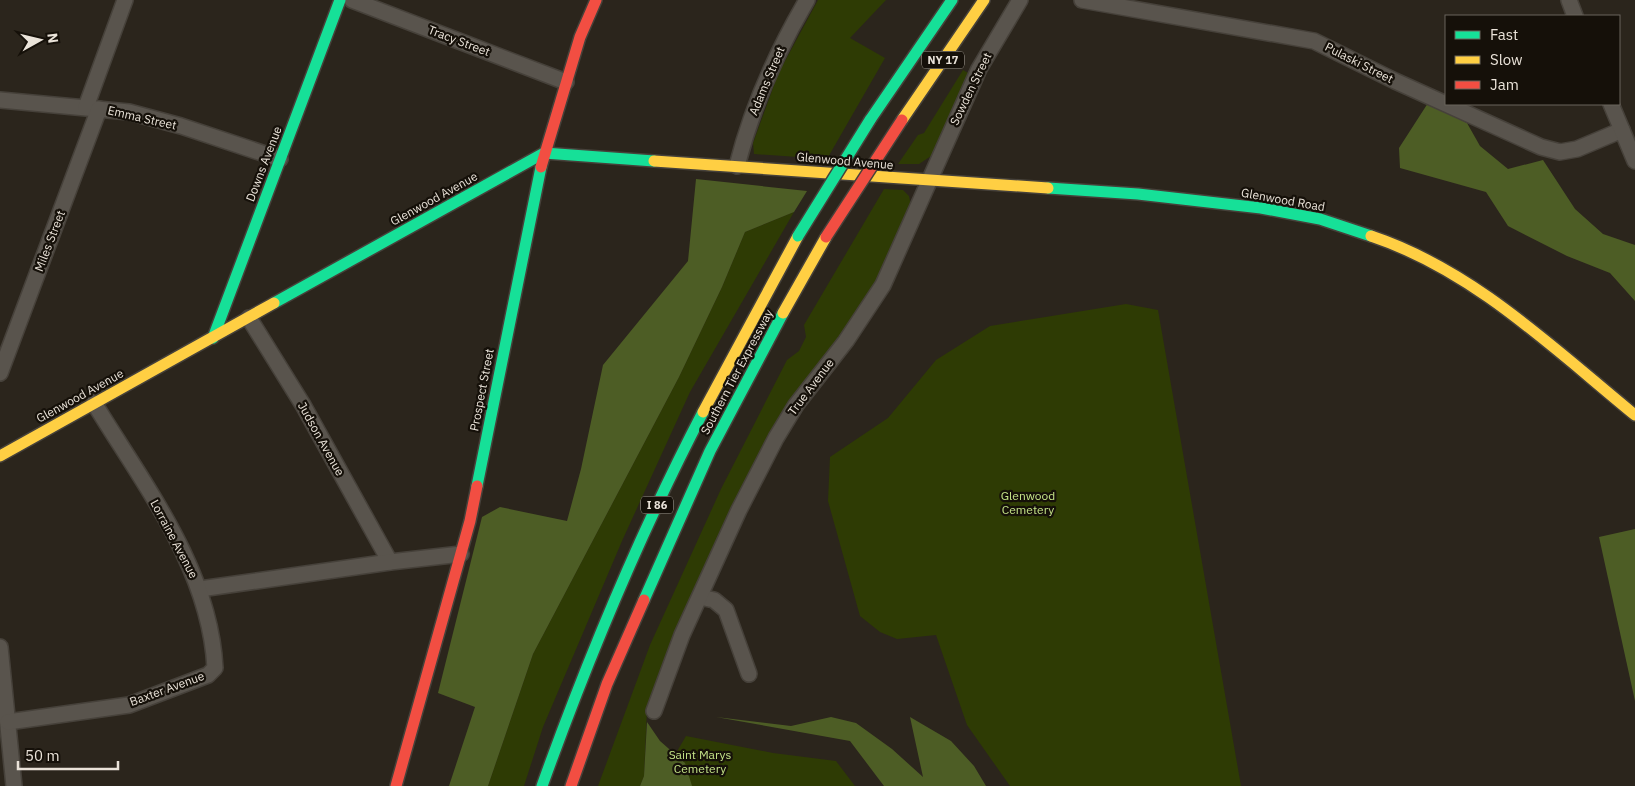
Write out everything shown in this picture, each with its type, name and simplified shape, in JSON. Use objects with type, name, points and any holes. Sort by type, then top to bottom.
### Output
[{"type":"main road","name":"Downs Avenue","points":[[213,338],[340,0]]},
{"type":"main road","name":"Prospect Street","points":[[396,786],[470,521],[518,274],[544,153],[580,37],[596,0]]},
{"type":"main road","name":"Southern Tier Expressway","points":[[542,786],[586,670],[655,509],[754,314],[798,236],[870,120],[952,0]]},
{"type":"main road","name":"Southern Tier Expressway","points":[[571,786],[607,684],[710,451],[756,361],[826,238],[902,120],[984,0]]},
{"type":"main road","name":"Glenwood Avenue","points":[[0,456],[544,153],[928,181]]},
{"type":"main road","name":"Glenwood Road","points":[[928,181],[1138,194],[1261,208],[1320,219],[1392,243],[1434,262],[1490,296],[1635,415]]},
{"type":"street","name":"Miles Street","points":[[0,373],[93,108],[125,0]]},
{"type":"street","name":"Tracy Street","points":[[352,0],[566,82]]},
{"type":"street","name":"Adams Street","points":[[737,166],[746,130],[763,85],[807,0]]},
{"type":"street","name":"Sowden Street","points":[[928,181],[979,69],[1020,0]]},
{"type":"street","name":"Pulaski Street","points":[[1082,0],[1314,41],[1445,104]]},
{"type":"street","points":[[1569,0],[1575,15]]},
{"type":"street","name":"Emma Street","points":[[0,100],[129,112],[181,126],[280,159]]},
{"type":"street","name":"Pulaski Street","points":[[1448,105],[1541,147],[1560,152],[1577,149],[1622,130]]},
{"type":"street","points":[[1611,105],[1635,161]]},
{"type":"street","name":"True Avenue","points":[[654,711],[679,644],[700,597],[776,438],[796,405],[846,341],[883,285],[928,181]]},
{"type":"street","name":"Judson Avenue","points":[[249,318],[303,405],[390,562]]},
{"type":"street","name":"Lorraine Avenue","points":[[94,403],[162,515],[194,573],[200,590],[390,562]]},
{"type":"street","points":[[390,562],[461,554]]},
{"type":"street","name":"Baxter Avenue","points":[[8,722],[129,704],[208,675],[215,668],[200,590]]},
{"type":"street","points":[[700,597],[714,600],[726,610],[749,674]]},
{"type":"street","points":[[0,647],[14,786]]},
{"type":"green space","points":[[818,0],[886,0],[850,38],[885,58],[827,159],[754,154],[753,143],[778,74]]},
{"type":"green space","points":[[963,70],[970,74],[934,154],[919,164],[898,164],[918,135],[924,133]]},
{"type":"green space","points":[[1428,103],[1467,123],[1480,146],[1508,169],[1543,160],[1575,209],[1603,234],[1635,245],[1635,301],[1610,273],[1567,256],[1508,226],[1486,192],[1400,168],[1399,148]]},
{"type":"green space","points":[[696,179],[807,191],[794,212],[745,232],[722,287],[679,377],[533,654],[488,786],[449,786],[475,707],[438,693],[482,517],[500,507],[567,521],[581,469],[603,365],[688,261]]},
{"type":"green space","points":[[884,189],[903,190],[909,196],[911,206],[871,293],[800,389],[726,523],[647,708],[644,776],[640,786],[598,786],[650,645],[721,489],[787,360],[799,351],[806,337],[804,325]]},
{"type":"green space","points":[[794,212],[690,392],[622,541],[543,727],[524,786],[488,786],[533,654],[679,377],[722,287],[745,232]]},
{"type":"green space","name":"Glenwood Cemetery","points":[[1126,304],[1158,310],[1241,786],[1010,786],[967,725],[936,635],[897,639],[880,632],[860,616],[828,501],[830,457],[888,418],[936,360],[990,326]]},
{"type":"green space","points":[[1635,529],[1635,701],[1599,537]]},
{"type":"green space","points":[[716,717],[791,726],[831,717],[856,723],[892,749],[923,777],[910,717],[951,741],[974,766],[986,786],[884,786],[850,741]]},
{"type":"green space","points":[[647,722],[660,741],[685,763],[692,786],[640,786],[644,776]]},
{"type":"green space","name":"Saint Marys Cemetery","points":[[686,736],[773,753],[836,761],[855,786],[676,786],[669,765]]},
{"type":"traffic: fast","points":[[213,338],[340,0]]},
{"type":"traffic: fast","points":[[870,120],[952,0]]},
{"type":"traffic: fast","points":[[798,236],[870,120]]},
{"type":"traffic: fast","points":[[274,303],[544,153],[654,161]]},
{"type":"traffic: fast","points":[[477,486],[541,167]]},
{"type":"traffic: fast","points":[[1048,188],[1138,194],[1261,208],[1320,219],[1371,236]]},
{"type":"traffic: fast","points":[[644,600],[710,451],[783,313]]},
{"type":"traffic: fast","points":[[542,786],[616,596],[658,503],[703,412]]},
{"type":"traffic: slow","points":[[902,120],[984,0]]},
{"type":"traffic: slow","points":[[654,161],[1048,188]]},
{"type":"traffic: slow","points":[[703,412],[798,236]]},
{"type":"traffic: slow","points":[[1371,236],[1408,251],[1444,269],[1478,290],[1542,338],[1635,415]]},
{"type":"traffic: slow","points":[[783,313],[826,237]]},
{"type":"traffic: slow","points":[[0,456],[274,303]]},
{"type":"traffic: jam","points":[[541,167],[580,37],[596,0]]},
{"type":"traffic: jam","points":[[826,237],[902,120]]},
{"type":"traffic: jam","points":[[396,786],[470,521],[477,486]]},
{"type":"traffic: jam","points":[[571,786],[607,684],[644,600]]}]
